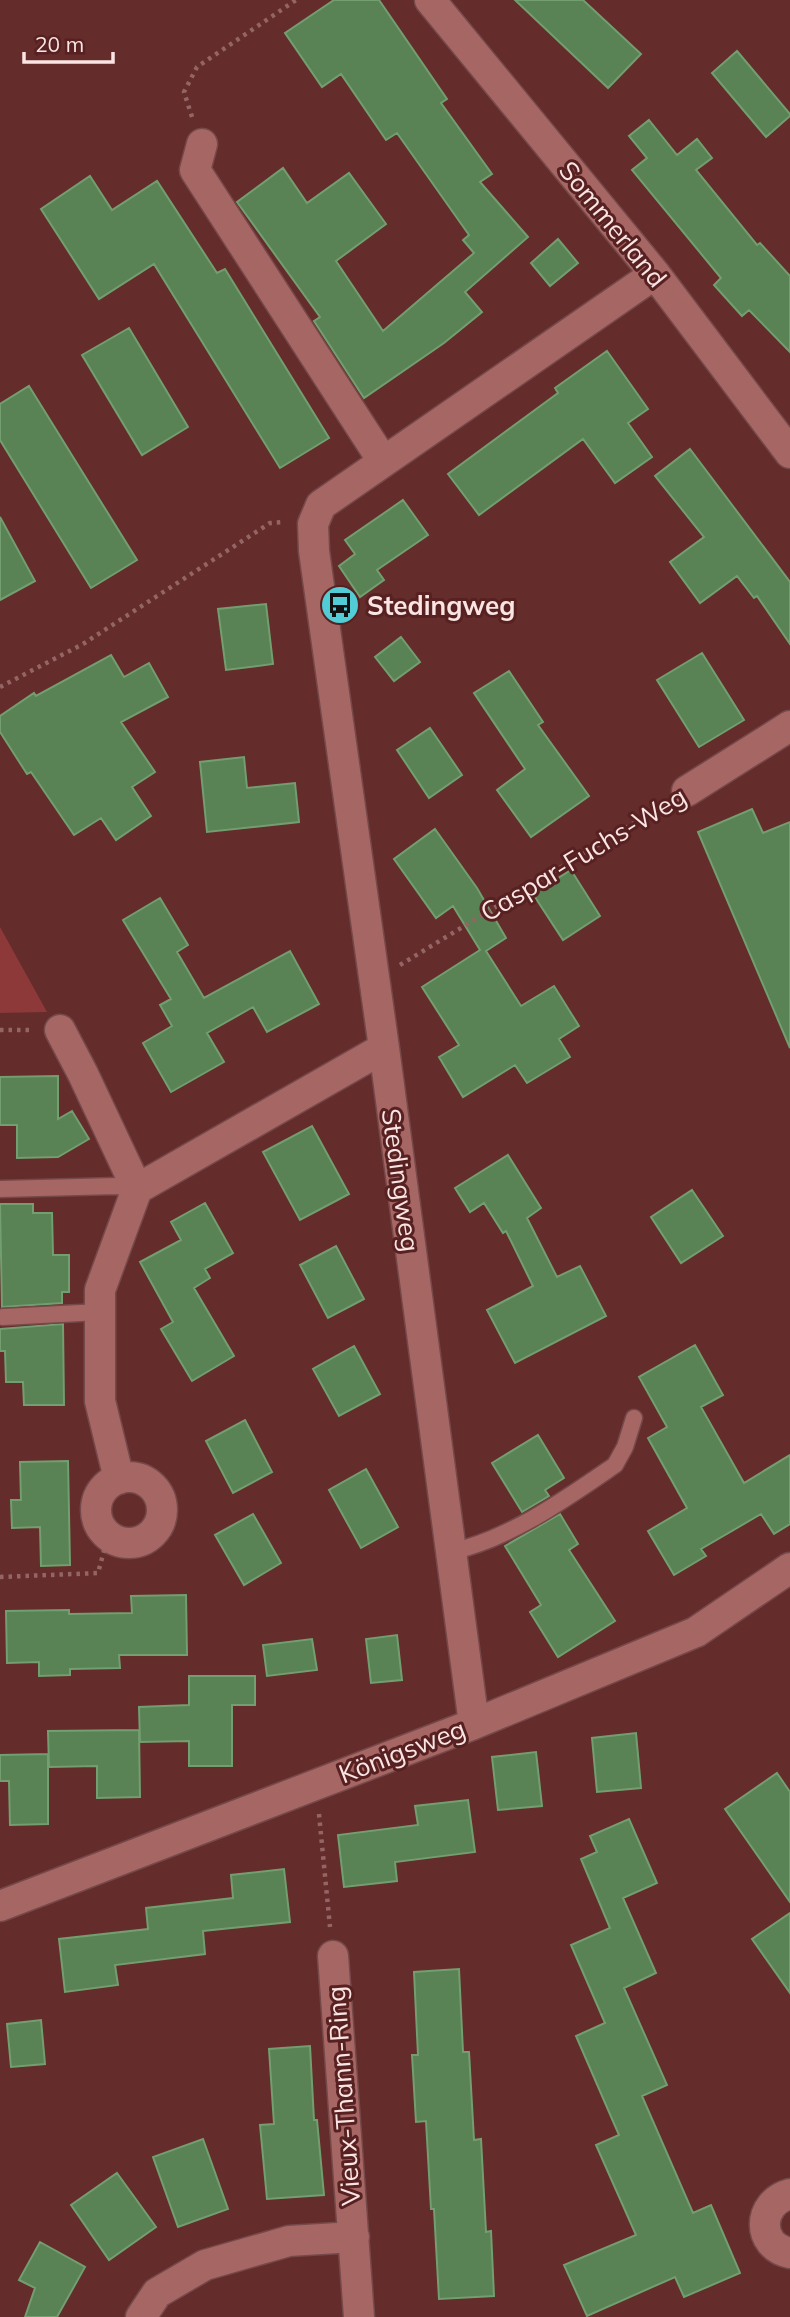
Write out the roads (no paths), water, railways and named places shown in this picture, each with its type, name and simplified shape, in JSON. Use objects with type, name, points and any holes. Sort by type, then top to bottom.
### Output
[{"type":"street","name":"Sommerland","points":[[430,0],[655,274],[790,453]]},
{"type":"street","points":[[202,144],[195,170],[383,461],[655,274]]},
{"type":"street","name":"Stedingweg","points":[[383,461],[321,505],[313,524],[314,551],[384,1048],[474,1724]]},
{"type":"street","name":"Caspar-Fuchs-Weg","points":[[687,791],[790,726]]},
{"type":"street","points":[[60,1030],[137,1189]]},
{"type":"street","points":[[119,1479],[100,1401],[100,1290],[137,1189],[384,1048]]},
{"type":"street","points":[[119,1479],[141,1480],[151,1486],[162,1506],[157,1528],[150,1536],[129,1544],[108,1536],[101,1528],[96,1509],[103,1490],[119,1479]]},
{"type":"street","name":"Königsweg","points":[[0,1906],[474,1724],[696,1632],[790,1568]]},
{"type":"street","name":"Vieux-Thann-Ring","points":[[333,1956],[359,2317]]},
{"type":"street","points":[[790,2194],[771,2205],[765,2223],[770,2242],[777,2249],[790,2253]]},
{"type":"street","name":"Vieux-Thann-Ring","points":[[141,2317],[157,2293],[205,2265],[289,2241],[354,2237]]},
{"type":"lane","points":[[0,1189],[117,1186],[137,1189]]},
{"type":"lane","points":[[3,1317],[100,1312]]},
{"type":"lane","points":[[451,1552],[506,1534],[615,1465],[625,1447],[634,1418]]},
{"type":"place","name":"Stedingweg","points":[[340,605]]}]
